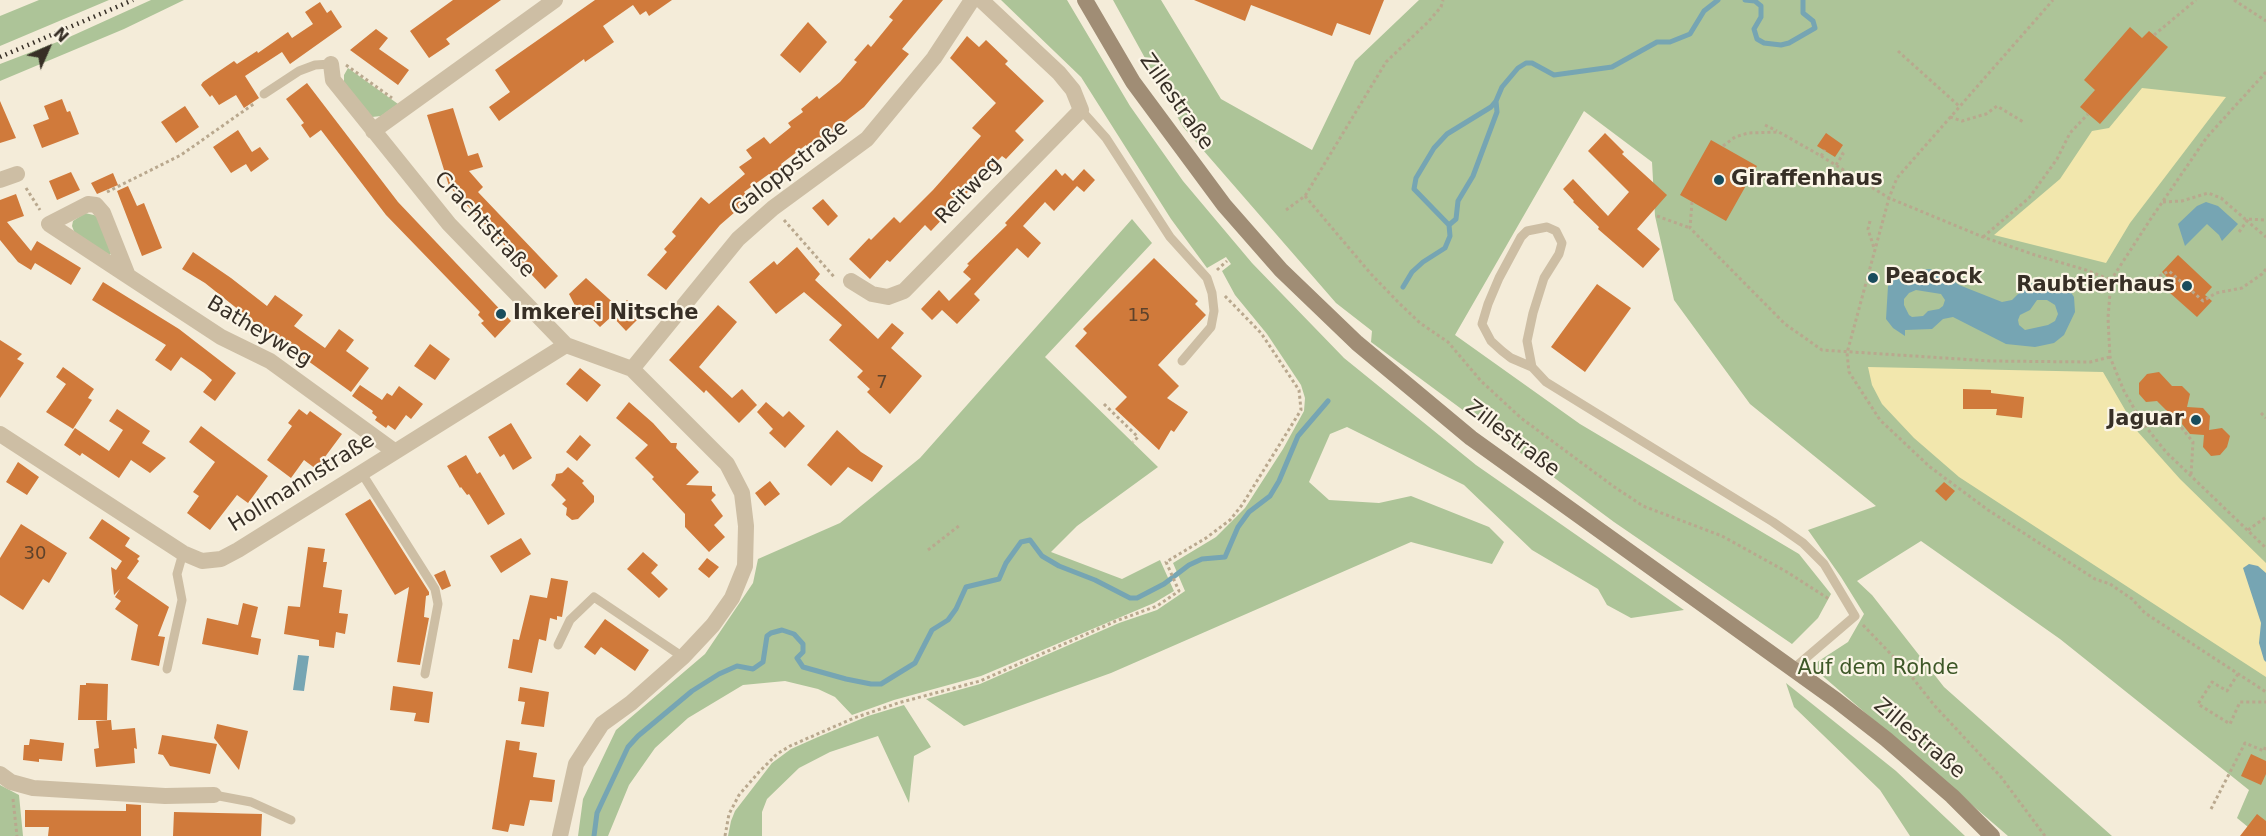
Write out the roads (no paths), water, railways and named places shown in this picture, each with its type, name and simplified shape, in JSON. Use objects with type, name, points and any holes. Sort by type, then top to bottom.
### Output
[{"type":"main road","name":"Zillestraße","points":[[1085,0],[1133,82],[1224,206],[1281,270],[1357,343],[1471,438],[1793,669],[1886,739],[1952,796],[1992,836]]},
{"type":"street","points":[[373,131],[555,0]]},
{"type":"street","name":"Galoppstraße","points":[[633,369],[738,239],[772,208],[867,139],[934,58],[972,0]]},
{"type":"street","points":[[981,0],[1059,72],[1073,90],[1081,110]]},
{"type":"street","name":"Crachtstraße","points":[[331,64],[333,80],[449,224],[566,345]]},
{"type":"street","name":"Reitweg","points":[[850,281],[872,294],[888,297],[904,291],[1081,110]]},
{"type":"street","points":[[0,180],[17,174]]},
{"type":"street","name":"Batheyweg","points":[[128,276],[103,213],[96,205],[88,204],[49,224],[128,276],[221,337],[270,362],[394,452]]},
{"type":"street","points":[[560,836],[576,764],[602,724],[683,657],[713,625],[732,598],[745,566],[746,526],[742,493],[727,464],[633,369],[566,345]]},
{"type":"street","name":"Hollmannstraße","points":[[0,434],[183,553],[202,561],[221,559],[566,345]]},
{"type":"street","points":[[6,778],[33,788],[165,796],[214,795]]},
{"type":"lane","points":[[264,94],[299,71],[315,65],[331,64]]},
{"type":"lane","points":[[1081,110],[1106,138],[1170,237],[1207,278],[1214,311],[1211,327],[1182,361]]},
{"type":"lane","points":[[1532,366],[1527,341],[1533,313],[1544,278],[1559,254],[1562,243],[1556,231],[1547,227],[1527,231],[1521,237],[1499,278],[1482,324],[1491,341],[1511,358],[1532,366],[1546,382],[1773,522],[1803,543],[1824,564],[1855,616],[1793,669]]},
{"type":"lane","points":[[361,472],[435,589],[438,604],[425,674]]},
{"type":"lane","points":[[167,669],[182,600],[177,574],[183,553]]},
{"type":"lane","points":[[558,645],[570,620],[594,597],[683,657]]},
{"type":"lane","points":[[214,795],[251,802],[291,819]]},
{"type":"water","points":[[2206,202],[2218,206],[2238,224],[2222,241],[2207,224],[2185,246],[2178,224],[2197,206]]},
{"type":"water","points":[[1930,269],[1947,276],[1959,285],[2002,302],[2012,300],[2024,288],[2039,279],[2052,279],[2066,285],[2074,297],[2075,312],[2064,335],[2054,343],[2035,347],[2006,344],[1953,317],[1943,319],[1932,329],[1905,330],[1905,336],[1893,328],[1886,319],[1888,286],[1896,276],[1907,271]],"holes":[[[1916,290],[1941,294],[1945,300],[1943,306],[1928,311],[1923,316],[1912,317],[1904,305],[1904,299]],[[2037,300],[2047,300],[2055,305],[2058,314],[2055,321],[2048,325],[2025,330],[2019,325],[2018,320],[2020,315],[2030,310]]]},
{"type":"water","points":[[2249,564],[2258,566],[2266,573],[2266,662],[2259,643],[2261,623],[2243,568]]},
{"type":"water","points":[[298,655],[309,656],[304,691],[293,690]]},
{"type":"waterway","points":[[1403,287],[1412,272],[1445,248],[1450,236],[1449,225],[1414,189],[1416,178],[1434,148],[1447,134],[1491,107],[1502,87],[1518,68],[1526,63],[1532,63],[1554,75],[1612,67],[1657,42],[1670,42],[1690,34],[1704,11],[1718,0]]},
{"type":"waterway","points":[[1745,0],[1755,1],[1761,6],[1761,17],[1754,29],[1757,39],[1764,43],[1781,45],[1815,28],[1813,21],[1803,13],[1803,0]]},
{"type":"waterway","points":[[1449,225],[1456,219],[1458,201],[1473,176],[1497,112],[1496,101]]},
{"type":"waterway","points":[[594,836],[597,813],[628,747],[692,691],[737,666],[753,669],[763,662],[767,636],[771,633],[782,630],[794,634],[803,644],[803,652],[797,658],[803,667],[846,679],[881,684],[915,663],[932,630],[948,620],[966,587],[999,579],[1006,563],[1021,542],[1030,540],[1042,556],[1059,566],[1095,580],[1130,598],[1137,598],[1164,584],[1189,565],[1202,559],[1225,557],[1238,527],[1249,512],[1270,496],[1279,481],[1298,436],[1328,401]]},
{"type":"railway","points":[[0,57],[133,0]]},
{"type":"place","name":"Giraffenhaus","points":[[1719,180]]},
{"type":"place","name":"Peacock","points":[[1873,278]]},
{"type":"place","name":"Raubtierhaus","points":[[2187,286]]},
{"type":"place","name":"Imkerei Nitsche","points":[[501,314]]},
{"type":"place","name":"Jaguar","points":[[2196,420]]},
{"type":"park label","name":"Auf dem Rohde","points":[[1878,669]]}]
